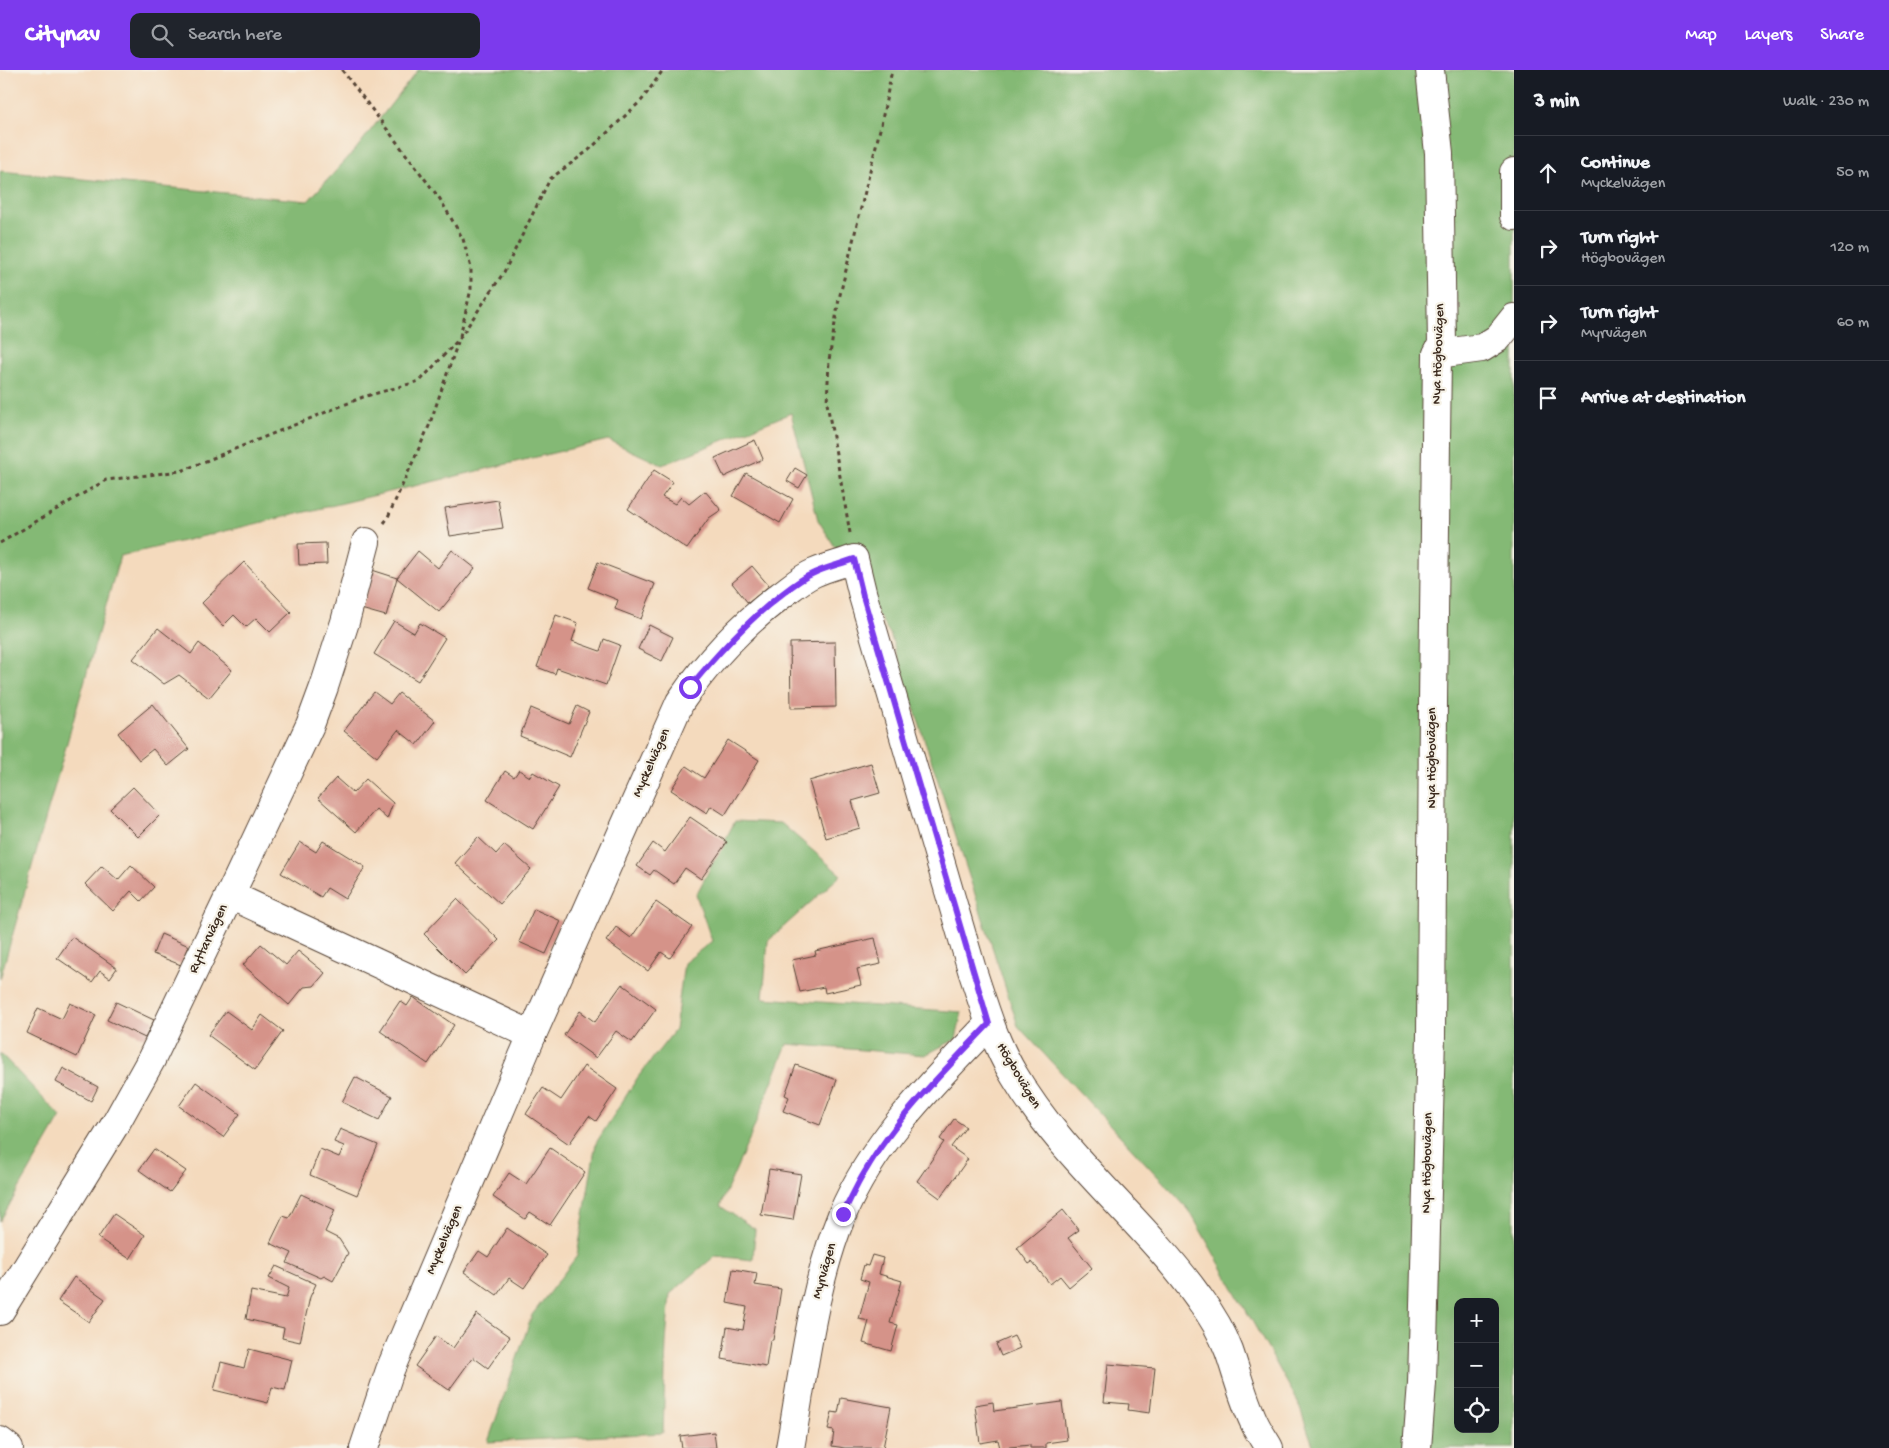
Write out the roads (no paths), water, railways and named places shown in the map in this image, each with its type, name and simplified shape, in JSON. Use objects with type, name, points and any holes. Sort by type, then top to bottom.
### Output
[{"type":"street","name":"Nya Högbovägen","points":[[1417,1448],[1422,1383],[1431,1036],[1432,702],[1437,354],[1442,344],[1439,153],[1430,70]]},
{"type":"street","points":[[1514,172],[1514,216]]},
{"type":"street","points":[[1437,354],[1482,348],[1498,338],[1514,318]]},
{"type":"street","name":"Ryttarvägen","points":[[0,1311],[116,1123],[151,1060],[230,895],[310,725],[342,631],[366,542]]},
{"type":"street","name":"Högbovägen","points":[[854,559],[863,596],[989,1024],[1002,1053],[1014,1076],[1060,1140],[1094,1180],[1161,1250],[1199,1298],[1217,1326],[1228,1349],[1254,1422],[1269,1448]]},
{"type":"street","name":"Myckelvägen","points":[[364,1448],[390,1370],[532,1035],[680,702],[711,661],[771,603],[798,582],[815,572],[854,559]]},
{"type":"street","points":[[230,895],[532,1035]]},
{"type":"street","name":"Myrvägen","points":[[790,1448],[817,1298],[826,1259],[843,1214],[866,1170],[892,1133],[946,1068],[989,1024]]},
{"type":"street","points":[[0,1441],[9,1448]]}]
